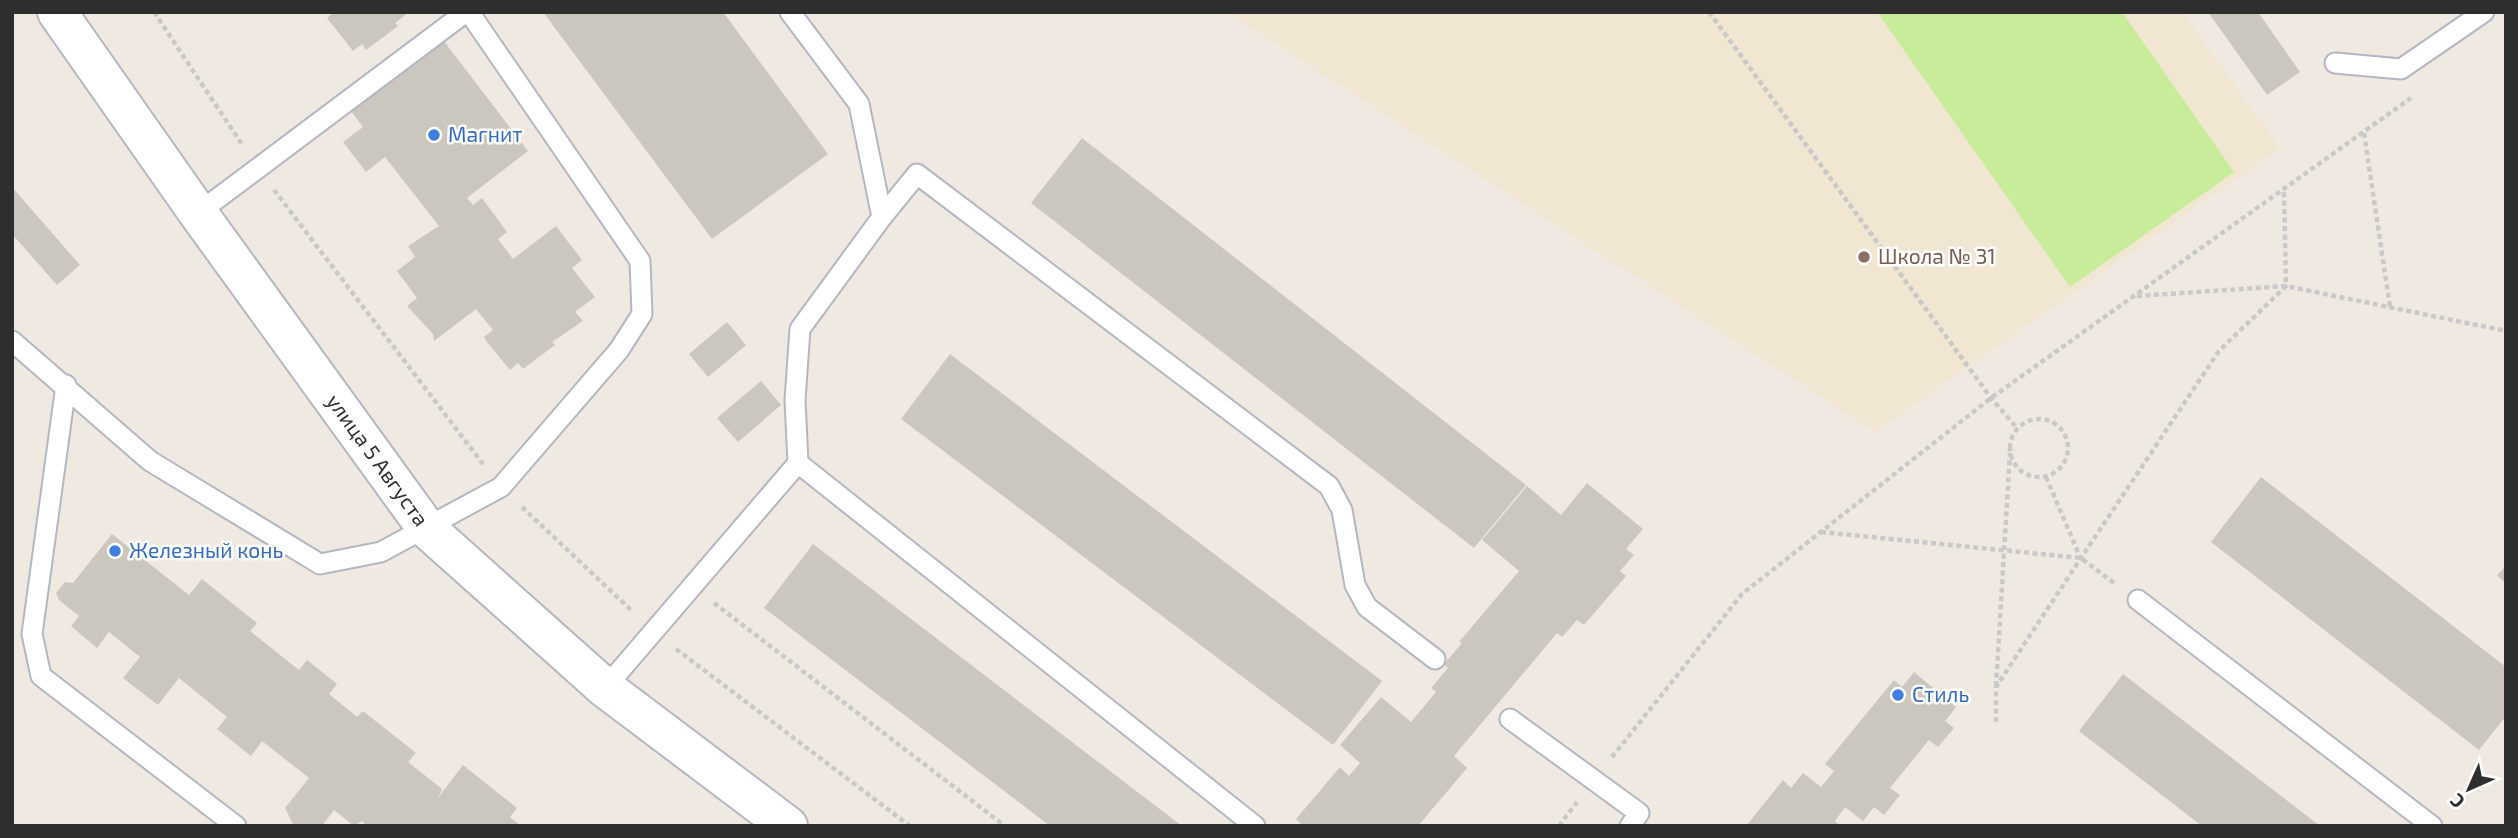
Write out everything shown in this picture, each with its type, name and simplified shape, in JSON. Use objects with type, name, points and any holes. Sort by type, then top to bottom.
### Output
[{"type":"street","name":"улица 5 Августа","points":[[57,12],[198,213],[427,529],[605,688],[788,826]]},
{"type":"lane","points":[[12,341],[66,385],[150,461],[320,564],[382,552],[500,486],[619,350],[642,314],[640,261],[468,12],[198,213]]},
{"type":"lane","points":[[790,12],[859,104],[882,217]]},
{"type":"lane","points":[[2335,63],[2401,69],[2484,12]]},
{"type":"lane","points":[[605,688],[797,463],[795,400],[800,329],[917,174],[1329,486],[1342,510],[1355,585],[1367,607],[1435,659]]},
{"type":"lane","points":[[66,385],[32,634],[41,676],[236,826]]},
{"type":"lane","points":[[797,463],[1255,826]]},
{"type":"lane","points":[[2138,600],[2432,826]]},
{"type":"lane","points":[[1510,719],[1639,813],[1630,826]]},
{"type":"path","points":[[1709,12],[1991,398],[2017,428]]},
{"type":"path","points":[[1593,781],[1742,594],[1991,398],[2418,93]]},
{"type":"path","points":[[2364,133],[2390,307]]},
{"type":"path","points":[[1996,687],[2219,351],[2286,286],[2284,190]]},
{"type":"path","points":[[2136,296],[2286,286],[2506,331]]},
{"type":"path","points":[[1996,722],[1996,687],[2006,551],[2010,453],[2012,436],[2017,428],[2035,419],[2044,419],[2061,429],[2066,438],[2067,457],[2055,473],[2046,477],[2027,475],[2013,463],[2010,453]]},
{"type":"path","points":[[2046,477],[2081,558],[2138,600]]},
{"type":"path","points":[[1821,532],[2081,558]]},
{"type":"path","points":[[693,587],[1005,826]]},
{"type":"shaded area","name":"Школа № 31","points":[[1227,12],[2183,12],[2280,148],[1875,432]]},
{"type":"green space","points":[[1877,12],[2122,12],[2234,172],[2070,287]]},
{"type":"building","points":[[334,12],[409,12],[395,23],[398,26],[366,50],[362,44],[353,51],[327,18]]},
{"type":"building","points":[[543,12],[723,12],[828,154],[712,239]]},
{"type":"building","points":[[2208,12],[2258,12],[2300,72],[2267,95]]},
{"type":"building","points":[[440,36],[528,151],[467,198],[473,205],[482,198],[507,232],[498,239],[513,259],[556,226],[582,260],[572,268],[595,297],[575,312],[583,321],[552,342],[555,345],[523,369],[518,363],[510,370],[487,342],[484,337],[493,330],[476,309],[434,341],[433,334],[407,306],[417,298],[397,271],[415,257],[408,246],[439,226],[385,157],[366,172],[343,142],[363,127],[348,107]]},
{"type":"building","points":[[1082,138],[1526,485],[1474,548],[1031,203]]},
{"type":"building","points":[[12,187],[80,265],[57,285],[12,234]]},
{"type":"building","points":[[727,322],[746,345],[708,377],[689,354]]},
{"type":"building","points":[[950,354],[1382,681],[1333,745],[901,419]]},
{"type":"building","points":[[761,381],[781,405],[738,442],[717,418]]},
{"type":"building","points":[[2261,477],[2506,667],[2506,716],[2479,750],[2211,542]]},
{"type":"building","points":[[1587,483],[1643,529],[1626,549],[1634,555],[1620,571],[1626,576],[1584,625],[1577,620],[1562,637],[1557,633],[1454,756],[1467,768],[1418,826],[1303,826],[1296,819],[1340,767],[1349,776],[1360,763],[1340,745],[1381,697],[1411,722],[1436,692],[1431,688],[1448,668],[1444,664],[1462,643],[1459,642],[1519,571],[1482,540],[1527,486],[1561,515]]},
{"type":"building","points":[[112,534],[189,595],[202,579],[257,623],[250,631],[299,670],[307,660],[337,684],[329,694],[357,717],[363,711],[416,753],[408,762],[442,789],[438,798],[463,765],[517,808],[510,817],[521,826],[367,826],[362,821],[354,826],[334,810],[322,826],[294,826],[285,808],[309,778],[262,741],[251,756],[217,729],[227,717],[179,678],[158,705],[123,678],[140,657],[109,632],[97,648],[71,626],[79,616],[59,600],[56,593],[65,582],[73,583]]},
{"type":"building","points":[[813,544],[1182,826],[1050,826],[764,608]]},
{"type":"building","points":[[2506,566],[2506,584],[2497,575]]},
{"type":"building","points":[[1914,672],[1956,707],[1945,721],[1954,728],[1938,747],[1929,740],[1890,788],[1900,795],[1884,815],[1874,807],[1863,821],[1845,807],[1835,821],[1840,826],[1746,826],[1783,780],[1791,788],[1803,773],[1821,787],[1834,771],[1825,764],[1894,680],[1902,687]]},
{"type":"building","points":[[2123,674],[2320,826],[2202,826],[2079,731]]},
{"type":"place","name":"Магнит","points":[[434,135]]},
{"type":"place","name":"Школа № 31","points":[[1864,257]]},
{"type":"place","name":"Железный конь","points":[[115,551]]},
{"type":"place","name":"Стиль","points":[[1898,695]]}]
